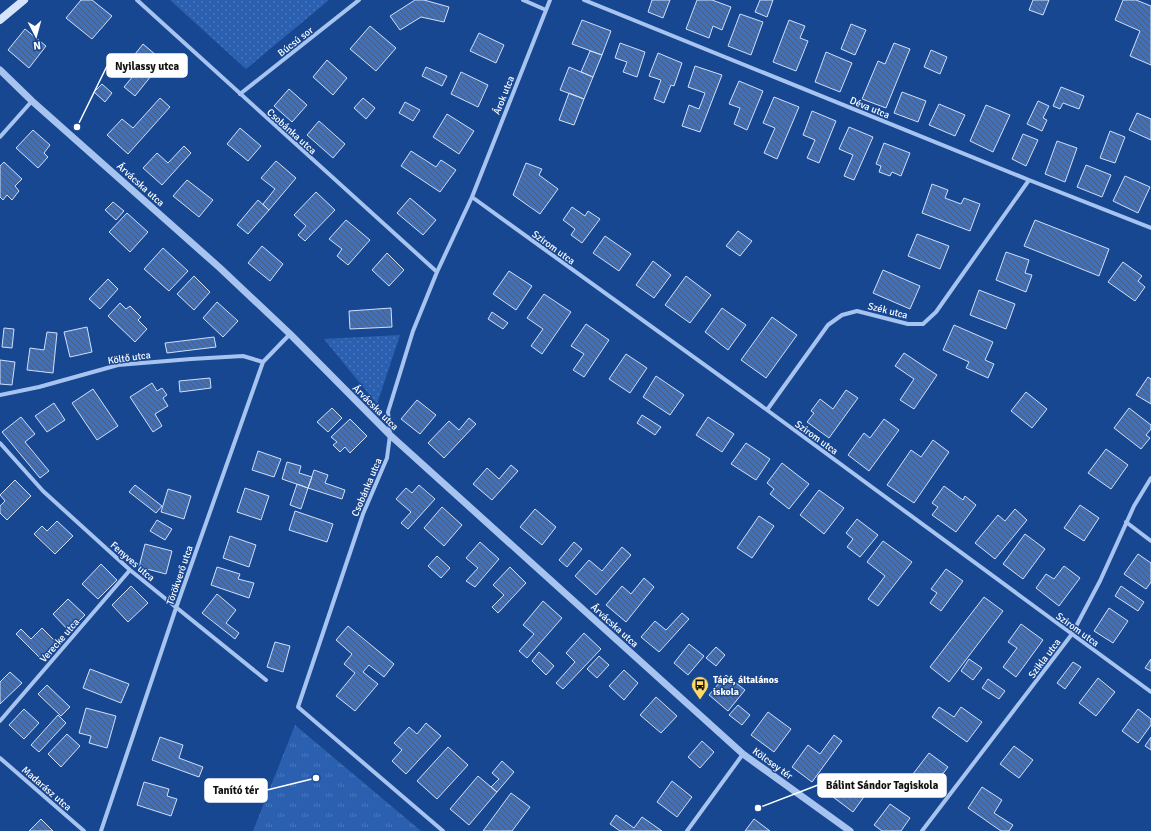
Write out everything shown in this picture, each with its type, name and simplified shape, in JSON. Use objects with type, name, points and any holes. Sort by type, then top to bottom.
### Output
[{"type":"main road","points":[[0,20],[24,0]]},
{"type":"street","name":"Csobánka utca","points":[[137,0],[437,272]]},
{"type":"street","name":"Búcsú sor","points":[[240,94],[359,0]]},
{"type":"street","points":[[523,0],[546,10]]},
{"type":"street","name":"Árok utca","points":[[472,196],[550,0]]},
{"type":"street","name":"Déva utca","points":[[584,0],[1151,228]]},
{"type":"street","name":"Árvácska utca","points":[[0,70],[32,101],[220,268],[290,334],[390,435],[743,754]]},
{"type":"street","points":[[0,137],[32,101]]},
{"type":"street","name":"Szék utca","points":[[767,410],[828,325],[842,314],[857,311],[908,324],[923,324],[936,312],[1029,180]]},
{"type":"street","name":"Csobánka utca","points":[[443,831],[298,707],[362,514],[387,458],[390,435],[388,412],[413,331],[437,272],[472,196]]},
{"type":"street","name":"Szirom utca","points":[[472,196],[767,410],[1151,692]]},
{"type":"street","name":"Törökverő utca","points":[[101,831],[176,608],[263,362],[290,334]]},
{"type":"street","name":"Költő utca","points":[[0,395],[39,387],[118,365],[243,356],[263,362]]},
{"type":"street","name":"Fenyves utca","points":[[0,443],[43,491],[130,570],[266,680]]},
{"type":"street","name":"Szikla utca","points":[[922,831],[1072,634],[1100,581],[1126,522],[1151,478]]},
{"type":"street","points":[[1126,522],[1151,541]]},
{"type":"street","name":"Verecke utca","points":[[0,721],[130,570]]},
{"type":"street","name":"Kölcsey tér","points":[[687,831],[743,754],[850,831]]},
{"type":"street","name":"Madarász utca","points":[[1,760],[84,831]]},
{"type":"green space","points":[[170,0],[329,0],[246,69]]},
{"type":"green space","points":[[400,335],[377,404],[324,339]]},
{"type":"green space","points":[[295,725],[421,831],[253,831]]},
{"type":"building","points":[[81,0],[92,0],[112,16],[92,39],[66,18]]},
{"type":"building","points":[[415,0],[424,0],[449,7],[444,22],[421,17],[400,30],[390,16]]},
{"type":"building","points":[[652,0],[670,0],[663,18],[648,12]]},
{"type":"building","points":[[697,0],[712,0],[731,7],[722,30],[713,26],[709,38],[686,29]]},
{"type":"building","points":[[760,0],[773,0],[767,17],[755,12]]},
{"type":"building","points":[[1033,0],[1049,0],[1043,15],[1029,10]]},
{"type":"building","points":[[1123,0],[1136,0],[1151,6],[1151,65],[1130,56],[1140,31],[1115,20]]},
{"type":"building","points":[[740,14],[763,22],[751,55],[728,46]]},
{"type":"building","points":[[582,20],[611,31],[602,55],[572,44]]},
{"type":"building","points":[[789,20],[805,26],[800,38],[808,41],[796,71],[773,62]]},
{"type":"building","points":[[851,24],[866,30],[855,55],[841,49]]},
{"type":"building","points":[[370,26],[396,48],[376,71],[350,49]]},
{"type":"building","points":[[25,29],[46,46],[29,68],[8,50]]},
{"type":"building","points":[[479,33],[504,45],[496,63],[470,51]]},
{"type":"building","points":[[620,43],[645,52],[637,77],[623,72],[627,62],[615,58]]},
{"type":"building","points":[[894,43],[910,49],[886,108],[862,99],[878,61],[885,64]]},
{"type":"building","points":[[143,44],[163,61],[135,96],[124,87],[138,70],[128,63]]},
{"type":"building","points":[[931,50],[947,57],[940,74],[924,67]]},
{"type":"building","points":[[590,51],[602,55],[593,77],[581,72]]},
{"type":"building","points":[[826,52],[852,63],[840,92],[815,82]]},
{"type":"building","points":[[658,53],[682,63],[674,86],[671,85],[664,103],[654,99],[661,80],[649,76]]},
{"type":"building","points":[[327,60],[347,78],[333,95],[313,77]]},
{"type":"building","points":[[695,66],[722,75],[700,132],[682,126],[689,105],[699,109],[705,93],[688,87]]},
{"type":"building","points":[[426,67],[447,76],[442,86],[422,76]]},
{"type":"building","points":[[569,67],[593,77],[584,99],[560,90]]},
{"type":"building","points":[[461,72],[488,85],[478,107],[451,94]]},
{"type":"building","points":[[739,81],[763,91],[747,130],[734,124],[740,108],[729,104]]},
{"type":"building","points":[[102,84],[112,93],[105,102],[94,92]]},
{"type":"building","points":[[1061,87],[1084,96],[1079,109],[1063,103],[1060,109],[1053,106]]},
{"type":"building","points":[[289,89],[307,105],[292,122],[274,106]]},
{"type":"building","points":[[902,92],[926,101],[918,122],[894,113]]},
{"type":"building","points":[[569,93],[584,99],[574,125],[559,120]]},
{"type":"building","points":[[774,97],[799,107],[777,159],[764,153],[775,128],[763,123]]},
{"type":"building","points":[[160,98],[170,107],[128,154],[107,135],[122,119],[133,128]]},
{"type":"building","points":[[363,98],[375,108],[366,119],[354,108]]},
{"type":"building","points":[[1038,101],[1049,106],[1043,118],[1047,120],[1042,131],[1027,124]]},
{"type":"building","points":[[405,102],[420,110],[413,121],[399,113]]},
{"type":"building","points":[[939,104],[965,115],[955,136],[929,125]]},
{"type":"building","points":[[986,105],[1010,115],[993,152],[970,141]]},
{"type":"building","points":[[812,111],[836,121],[819,163],[807,158],[815,140],[803,135]]},
{"type":"building","points":[[1137,113],[1151,119],[1151,140],[1129,130]]},
{"type":"building","points":[[447,114],[474,131],[459,154],[433,137]]},
{"type":"building","points":[[319,121],[345,144],[333,158],[307,135]]},
{"type":"building","points":[[849,127],[873,137],[854,180],[844,176],[853,155],[839,149]]},
{"type":"building","points":[[240,128],[261,146],[248,161],[227,144]]},
{"type":"building","points":[[33,130],[50,145],[44,153],[48,157],[38,168],[16,148]]},
{"type":"building","points":[[1110,131],[1125,137],[1115,163],[1100,158]]},
{"type":"building","points":[[1023,134],[1038,140],[1026,166],[1012,159]]},
{"type":"building","points":[[1057,141],[1077,148],[1065,182],[1045,174]]},
{"type":"building","points":[[884,143],[910,153],[901,176],[892,172],[890,176],[879,172],[881,166],[876,164]]},
{"type":"building","points":[[184,146],[191,153],[162,185],[143,168],[157,153],[168,163]]},
{"type":"building","points":[[411,151],[436,167],[441,160],[456,170],[440,192],[401,166]]},
{"type":"building","points":[[276,161],[296,178],[269,210],[263,204],[275,189],[261,178]]},
{"type":"building","points":[[4,162],[22,179],[15,186],[19,191],[12,200],[7,195],[3,200],[0,197],[0,166]]},
{"type":"building","points":[[526,163],[542,169],[539,175],[558,189],[540,214],[513,195]]},
{"type":"building","points":[[1086,165],[1111,175],[1102,197],[1077,187]]},
{"type":"building","points":[[1125,176],[1150,187],[1138,213],[1113,201]]},
{"type":"building","points":[[187,180],[213,200],[199,217],[173,196]]},
{"type":"building","points":[[932,184],[948,190],[945,198],[961,204],[964,198],[980,204],[970,231],[922,213]]},
{"type":"building","points":[[316,192],[335,210],[305,241],[298,235],[306,226],[294,215]]},
{"type":"building","points":[[410,198],[436,220],[423,235],[397,213]]},
{"type":"building","points":[[258,200],[269,210],[248,234],[237,225]]},
{"type":"building","points":[[113,202],[124,211],[116,220],[105,210]]},
{"type":"building","points":[[572,207],[585,216],[588,211],[600,219],[582,243],[571,235],[575,229],[563,220]]},
{"type":"building","points":[[127,213],[148,232],[130,252],[109,232]]},
{"type":"building","points":[[346,220],[370,240],[348,265],[337,256],[342,249],[329,239]]},
{"type":"building","points":[[1035,220],[1109,249],[1099,276],[1024,246]]},
{"type":"building","points":[[738,231],[752,241],[740,256],[726,246]]},
{"type":"building","points":[[917,234],[949,246],[940,269],[908,256]]},
{"type":"building","points":[[605,236],[631,254],[619,271],[593,253]]},
{"type":"building","points":[[262,246],[283,264],[270,281],[248,263]]},
{"type":"building","points":[[163,248],[188,271],[169,291],[144,269]]},
{"type":"building","points":[[1006,252],[1029,260],[1025,273],[1032,275],[1026,292],[996,280]]},
{"type":"building","points":[[387,253],[404,270],[389,286],[372,270]]},
{"type":"building","points":[[653,261],[671,275],[654,298],[636,285]]},
{"type":"building","points":[[1123,262],[1142,276],[1138,281],[1145,287],[1135,301],[1108,282]]},
{"type":"building","points":[[883,270],[920,286],[910,309],[873,293]]},
{"type":"building","points":[[509,271],[532,286],[516,310],[493,294]]},
{"type":"building","points":[[194,276],[210,292],[194,310],[177,294]]},
{"type":"building","points":[[686,276],[711,295],[690,323],[665,305]]},
{"type":"building","points":[[108,279],[118,289],[100,309],[89,299]]},
{"type":"building","points":[[979,290],[1015,304],[1006,329],[970,315]]},
{"type":"building","points":[[544,294],[571,312],[542,354],[531,346],[543,329],[527,318]]},
{"type":"building","points":[[217,302],[238,321],[223,337],[203,318]]},
{"type":"building","points":[[120,303],[126,309],[130,306],[141,317],[138,320],[147,329],[135,342],[108,316]]},
{"type":"building","points":[[391,308],[392,327],[350,329],[349,311]]},
{"type":"building","points":[[722,308],[746,325],[728,350],[705,332]]},
{"type":"building","points":[[492,312],[508,323],[503,329],[488,319]]},
{"type":"building","points":[[772,317],[797,335],[766,378],[741,360]]},
{"type":"building","points":[[586,324],[609,340],[584,377],[573,370],[584,354],[571,346]]},
{"type":"building","points":[[954,325],[993,342],[985,360],[994,364],[988,378],[966,368],[969,362],[943,350]]},
{"type":"building","points":[[87,327],[92,352],[70,357],[64,332]]},
{"type":"building","points":[[4,328],[14,329],[12,348],[2,347]]},
{"type":"building","points":[[47,332],[57,333],[53,373],[27,370],[30,348],[44,350]]},
{"type":"building","points":[[214,337],[216,347],[167,353],[165,343]]},
{"type":"building","points":[[904,353],[937,375],[914,409],[900,400],[914,379],[895,366]]},
{"type":"building","points":[[626,354],[647,368],[630,393],[609,379]]},
{"type":"building","points":[[0,360],[15,362],[12,385],[0,384]]},
{"type":"building","points":[[656,376],[684,395],[670,415],[643,397]]},
{"type":"building","points":[[1148,377],[1151,379],[1151,404],[1136,395]]},
{"type":"building","points":[[210,378],[211,388],[180,392],[179,381]]},
{"type":"building","points":[[152,383],[157,391],[162,388],[167,395],[163,398],[168,406],[155,414],[162,426],[153,432],[130,397]]},
{"type":"building","points":[[93,389],[118,426],[97,440],[72,403]]},
{"type":"building","points":[[846,390],[858,398],[829,438],[807,422],[814,413],[811,411],[820,399],[833,409]]},
{"type":"building","points":[[1026,392],[1047,409],[1032,428],[1011,411]]},
{"type":"building","points":[[417,400],[436,415],[420,434],[401,419]]},
{"type":"building","points":[[54,403],[65,420],[47,432],[35,416]]},
{"type":"building","points":[[332,408],[342,418],[328,432],[317,422]]},
{"type":"building","points":[[1129,408],[1151,425],[1151,429],[1146,435],[1150,438],[1141,449],[1114,428]]},
{"type":"building","points":[[642,415],[661,427],[655,435],[637,423]]},
{"type":"building","points":[[21,417],[35,434],[25,442],[49,471],[40,478],[2,432]]},
{"type":"building","points":[[708,417],[734,434],[722,452],[696,435]]},
{"type":"building","points":[[469,418],[476,424],[444,458],[428,443],[449,421],[459,430]]},
{"type":"building","points":[[350,419],[367,436],[350,453],[345,447],[340,452],[333,445],[337,442],[331,437]]},
{"type":"building","points":[[884,419],[899,430],[869,471],[848,455],[864,433],[870,438]]},
{"type":"building","points":[[933,440],[949,452],[914,503],[887,485],[911,450],[921,457]]},
{"type":"building","points":[[746,443],[770,459],[756,480],[731,464]]},
{"type":"building","points":[[1106,449],[1128,465],[1111,489],[1088,473]]},
{"type":"building","points":[[258,451],[281,459],[274,477],[252,470]]},
{"type":"building","points":[[287,462],[301,466],[299,473],[312,477],[308,488],[282,479]]},
{"type":"building","points":[[782,463],[809,484],[789,509],[770,494],[774,489],[767,483]]},
{"type":"building","points":[[511,465],[518,471],[492,500],[473,484],[487,468],[499,479]]},
{"type":"building","points":[[314,470],[328,475],[325,483],[345,490],[342,499],[308,488]]},
{"type":"building","points":[[15,480],[31,496],[7,520],[0,513],[0,506],[5,501],[0,495]]},
{"type":"building","points":[[297,484],[308,488],[301,509],[290,505]]},
{"type":"building","points":[[135,485],[162,506],[156,513],[129,492]]},
{"type":"building","points":[[419,485],[435,499],[408,529],[401,523],[411,512],[396,499],[406,488],[412,493]]},
{"type":"building","points":[[944,486],[963,500],[965,496],[976,505],[956,532],[932,515],[938,507],[932,503]]},
{"type":"building","points":[[245,488],[269,496],[261,520],[237,512]]},
{"type":"building","points":[[168,489],[191,496],[184,519],[161,512]]},
{"type":"building","points":[[819,490],[844,508],[824,534],[800,515]]},
{"type":"building","points":[[1080,505],[1099,518],[1084,541],[1064,528]]},
{"type":"building","points":[[442,507],[462,525],[444,546],[424,528]]},
{"type":"building","points":[[535,509],[556,527],[542,545],[520,527]]},
{"type":"building","points":[[1015,509],[1027,520],[995,559],[975,543],[998,515],[1005,521]]},
{"type":"building","points":[[295,511],[333,524],[327,542],[289,530]]},
{"type":"building","points":[[759,516],[774,526],[752,558],[737,548]]},
{"type":"building","points":[[857,519],[878,535],[860,557],[847,547],[853,539],[846,533]]},
{"type":"building","points":[[157,520],[172,529],[165,540],[150,531]]},
{"type":"building","points":[[57,521],[73,536],[55,554],[34,534],[42,526],[47,531]]},
{"type":"building","points":[[1025,534],[1045,549],[1023,579],[1003,564]]},
{"type":"building","points":[[230,536],[256,545],[249,567],[223,558]]},
{"type":"building","points":[[883,541],[912,562],[878,606],[868,599],[885,576],[867,562]]},
{"type":"building","points":[[480,542],[499,559],[475,587],[466,581],[478,568],[466,558]]},
{"type":"building","points":[[574,542],[582,549],[567,567],[559,560]]},
{"type":"building","points":[[145,544],[172,551],[166,574],[139,567]]},
{"type":"building","points":[[622,547],[631,555],[596,595],[575,576],[589,560],[602,571]]},
{"type":"building","points":[[1138,554],[1151,563],[1151,582],[1146,589],[1124,574]]},
{"type":"building","points":[[437,556],[450,568],[441,578],[428,566]]},
{"type":"building","points":[[101,564],[117,580],[98,599],[82,584]]},
{"type":"building","points":[[1064,566],[1080,578],[1059,606],[1036,588],[1046,574],[1054,579]]},
{"type":"building","points":[[217,567],[240,574],[238,579],[254,583],[249,598],[211,585]]},
{"type":"building","points":[[510,567],[526,583],[498,613],[492,607],[504,595],[493,585]]},
{"type":"building","points":[[946,569],[963,581],[941,611],[930,603],[937,593],[931,589]]},
{"type":"building","points":[[644,578],[654,587],[626,622],[606,605],[622,586],[631,594]]},
{"type":"building","points":[[131,586],[148,603],[128,622],[112,605]]},
{"type":"building","points":[[1121,586],[1144,602],[1138,611],[1115,596]]},
{"type":"building","points":[[217,594],[236,610],[226,623],[239,633],[235,639],[202,613]]},
{"type":"building","points":[[984,597],[1003,611],[949,682],[930,667]]},
{"type":"building","points":[[68,599],[85,615],[69,631],[53,614]]},
{"type":"building","points":[[543,601],[562,618],[527,658],[519,651],[534,634],[523,625]]},
{"type":"building","points":[[1109,608],[1128,621],[1113,643],[1094,631]]},
{"type":"building","points":[[682,613],[689,619],[659,652],[641,637],[655,621],[666,630]]},
{"type":"building","points":[[1021,624],[1043,640],[1016,677],[1003,667],[1017,648],[1008,642]]},
{"type":"building","points":[[348,626],[394,664],[384,677],[369,665],[363,672],[378,684],[355,711],[336,696],[355,673],[344,664],[352,654],[336,640]]},
{"type":"building","points":[[42,628],[58,644],[42,660],[16,634],[21,629],[31,639]]},
{"type":"building","points":[[584,633],[601,649],[563,689],[556,683],[575,662],[566,653]]},
{"type":"building","points":[[275,642],[290,646],[283,672],[267,667]]},
{"type":"building","points":[[689,644],[704,656],[688,675],[674,663]]},
{"type":"building","points":[[716,647],[725,655],[716,666],[706,658]]},
{"type":"building","points":[[539,652],[554,666],[546,675],[532,661]]},
{"type":"building","points":[[599,656],[609,665],[597,678],[587,669]]},
{"type":"building","points":[[969,659],[982,668],[973,680],[961,671]]},
{"type":"building","points":[[1151,659],[1151,671],[1145,668]]},
{"type":"building","points":[[1073,662],[1081,667],[1065,689],[1057,683]]},
{"type":"building","points":[[90,669],[129,684],[121,703],[83,688]]},
{"type":"building","points":[[624,670],[638,683],[624,700],[609,686]]},
{"type":"building","points":[[10,672],[22,683],[0,704],[0,682]]},
{"type":"building","points":[[726,675],[745,690],[728,711],[709,695]]},
{"type":"building","points":[[1098,678],[1115,692],[1096,716],[1079,703]]},
{"type":"building","points":[[988,679],[1005,691],[999,699],[982,688]]},
{"type":"building","points":[[47,685],[70,707],[61,716],[38,694]]},
{"type":"building","points":[[656,697],[677,716],[661,733],[640,715]]},
{"type":"building","points":[[738,705],[750,715],[742,725],[729,715]]},
{"type":"building","points":[[939,707],[954,717],[961,707],[982,722],[967,742],[932,717]]},
{"type":"building","points":[[86,708],[116,716],[107,748],[89,743],[91,736],[79,733]]},
{"type":"building","points":[[24,709],[39,723],[24,739],[9,725]]},
{"type":"building","points":[[1138,709],[1151,719],[1151,725],[1138,743],[1122,731]]},
{"type":"building","points":[[768,712],[791,729],[774,752],[751,735]]},
{"type":"building","points":[[58,715],[66,723],[39,752],[31,745]]},
{"type":"building","points":[[426,723],[441,736],[406,774],[392,761],[402,750],[394,743],[409,727],[417,734]]},
{"type":"building","points":[[67,734],[80,746],[61,767],[48,754]]},
{"type":"building","points":[[834,735],[842,741],[812,782],[792,767],[808,745],[820,754]]},
{"type":"building","points":[[160,737],[183,745],[179,758],[203,767],[199,777],[152,760]]},
{"type":"building","points":[[1151,737],[1151,750],[1145,746]]},
{"type":"building","points":[[702,741],[714,752],[700,768],[688,757]]},
{"type":"building","points":[[1014,746],[1033,760],[1019,778],[1000,764]]},
{"type":"building","points":[[448,747],[468,765],[437,799],[417,781]]},
{"type":"building","points":[[929,753],[948,767],[932,788],[913,774]]},
{"type":"building","points":[[502,761],[514,772],[497,792],[491,787],[499,779],[492,773]]},
{"type":"building","points":[[868,774],[876,780],[853,812],[833,797],[848,778],[859,785]]},
{"type":"building","points":[[478,776],[497,792],[469,825],[450,809]]},
{"type":"building","points":[[672,781],[692,797],[677,817],[657,802]]},
{"type":"building","points":[[144,782],[169,789],[167,796],[177,799],[171,816],[137,805]]},
{"type":"building","points":[[982,787],[1002,800],[994,813],[1013,825],[1009,831],[1001,831],[968,808]]},
{"type":"building","points":[[511,793],[530,807],[512,831],[483,831]]},
{"type":"building","points":[[890,804],[910,818],[901,831],[882,831],[874,825]]},
{"type":"building","points":[[616,815],[634,828],[642,817],[662,831],[620,831],[610,824]]},
{"type":"building","points":[[41,819],[53,831],[29,831]]},
{"type":"building","points":[[754,819],[770,831],[745,831]]},
{"type":"place","name":"Nyilassy utca","points":[[77,127]]},
{"type":"place","name":"Tápé, általános iskola","points":[[700,700]]},
{"type":"place","name":"Tanító tér","points":[[316,778]]},
{"type":"place","name":"Bálint Sándor Tagiskola","points":[[758,808]]}]
